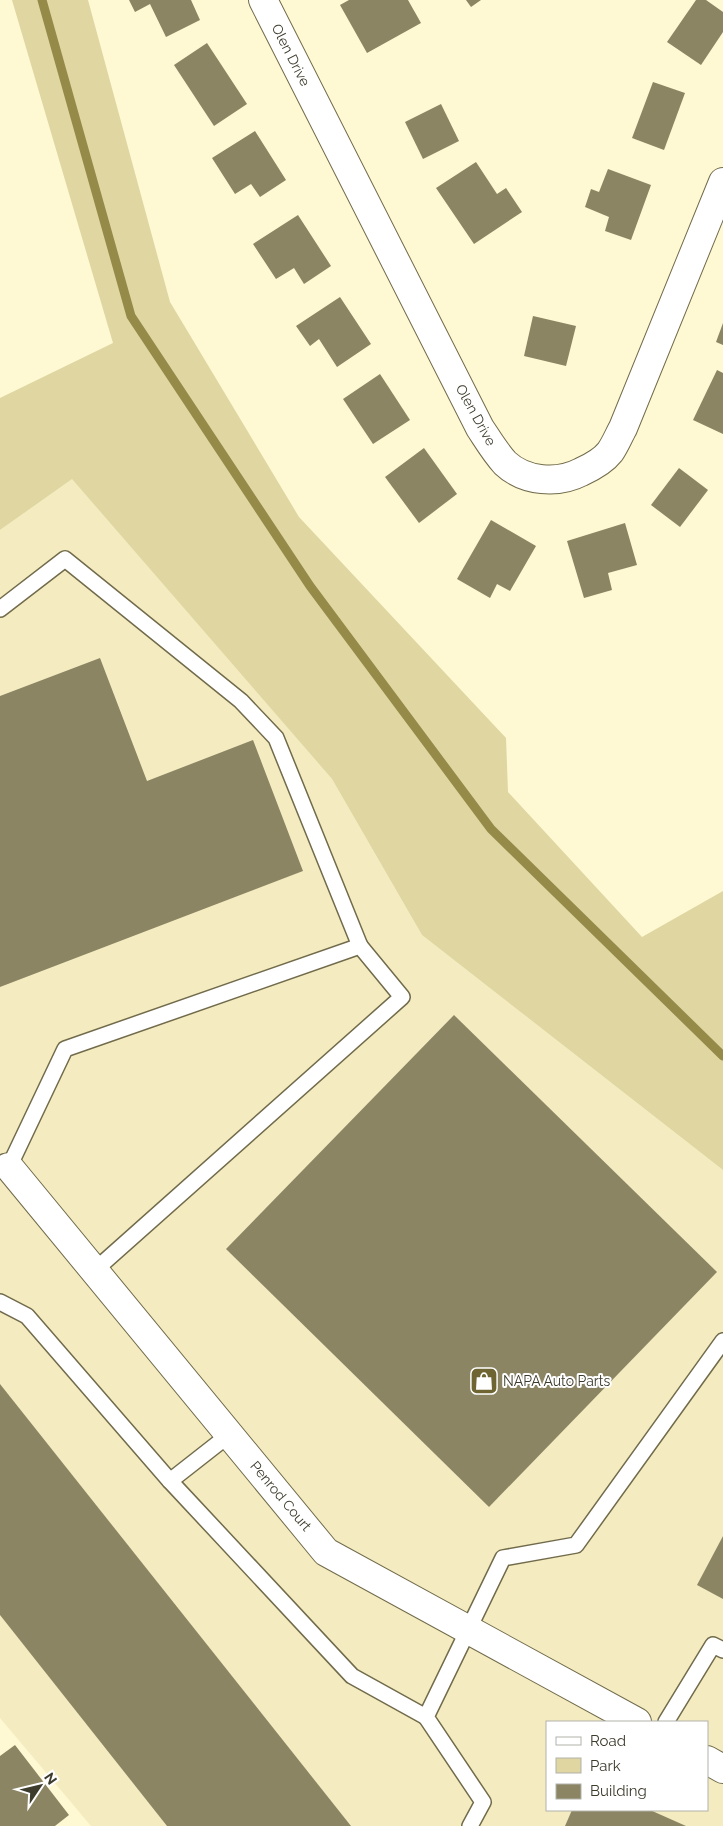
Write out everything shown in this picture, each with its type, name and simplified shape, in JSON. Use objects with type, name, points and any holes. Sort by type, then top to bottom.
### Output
[{"type":"street","name":"Olen Drive","points":[[263,0],[480,428],[506,464],[520,474],[542,480],[562,480],[579,474],[596,464],[610,452],[623,428],[723,182]]},
{"type":"street","name":"Penrod Court","points":[[4,1162],[326,1552],[635,1721]]},
{"type":"street","points":[[708,1761],[723,1769]]},
{"type":"lane","points":[[0,609],[65,559],[241,702],[276,738],[360,946],[402,997],[94,1271]]},
{"type":"lane","points":[[4,1162],[65,1049],[360,946]]},
{"type":"lane","points":[[0,1302],[27,1316],[170,1481],[352,1676],[426,1717],[483,1802],[470,1826]]},
{"type":"lane","points":[[426,1717],[503,1558],[576,1545],[723,1341]]},
{"type":"lane","points":[[170,1481],[230,1434]]},
{"type":"lane","points":[[667,1721],[713,1645],[723,1650]]},
{"type":"shaded area","points":[[72,478],[332,779],[422,935],[723,1170],[723,1826],[91,1826],[0,1718],[0,530]]},
{"type":"green space","points":[[12,0],[88,0],[170,302],[299,517],[506,738],[508,792],[642,937],[723,891],[723,1170],[422,935],[332,779],[72,479],[0,530],[0,398],[113,343]]},
{"type":"building","points":[[129,0],[191,0],[200,20],[166,37],[150,4],[135,12]]},
{"type":"building","points":[[349,0],[408,0],[421,23],[367,53],[340,5]]},
{"type":"building","points":[[466,0],[481,0],[471,7]]},
{"type":"building","points":[[696,0],[706,0],[723,12],[723,32],[701,65],[667,42]]},
{"type":"building","points":[[207,43],[247,104],[214,126],[174,65]]},
{"type":"building","points":[[653,82],[685,93],[664,150],[632,138]]},
{"type":"building","points":[[441,104],[459,141],[423,159],[405,122]]},
{"type":"building","points":[[255,131],[286,180],[260,197],[251,184],[235,194],[212,158]]},
{"type":"building","points":[[476,162],[497,194],[506,188],[522,212],[474,244],[436,188]]},
{"type":"building","points":[[608,169],[651,185],[631,240],[605,231],[609,217],[585,207],[591,189],[599,192]]},
{"type":"building","points":[[298,215],[331,266],[304,284],[294,268],[276,279],[253,244]]},
{"type":"building","points":[[340,297],[371,344],[337,367],[319,339],[310,346],[296,326]]},
{"type":"building","points":[[533,316],[576,326],[566,366],[524,356]]},
{"type":"building","points":[[723,323],[723,345],[716,342]]},
{"type":"building","points":[[717,370],[723,373],[723,434],[693,420]]},
{"type":"building","points":[[380,374],[410,420],[373,444],[343,399]]},
{"type":"building","points":[[424,448],[457,494],[419,523],[385,477]]},
{"type":"building","points":[[679,468],[708,490],[680,527],[651,505]]},
{"type":"building","points":[[491,520],[536,546],[510,591],[497,584],[490,598],[457,579]]},
{"type":"building","points":[[625,523],[637,565],[608,573],[612,590],[584,598],[567,541]]},
{"type":"building","points":[[100,658],[147,781],[253,740],[303,871],[0,987],[0,696]]},
{"type":"building","points":[[454,1015],[717,1272],[489,1507],[226,1249]]},
{"type":"building","points":[[0,1384],[351,1826],[167,1826],[0,1615]]},
{"type":"building","points":[[723,1536],[723,1599],[697,1585]]},
{"type":"building","points":[[15,1745],[69,1815],[55,1826],[0,1826],[0,1756]]},
{"type":"building","points":[[572,1811],[652,1811],[686,1826],[565,1826]]},
{"type":"waterway","points":[[42,0],[131,316],[310,586],[491,829],[723,1056]]},
{"type":"place","name":"NAPA Auto Parts","points":[[484,1381]]}]
